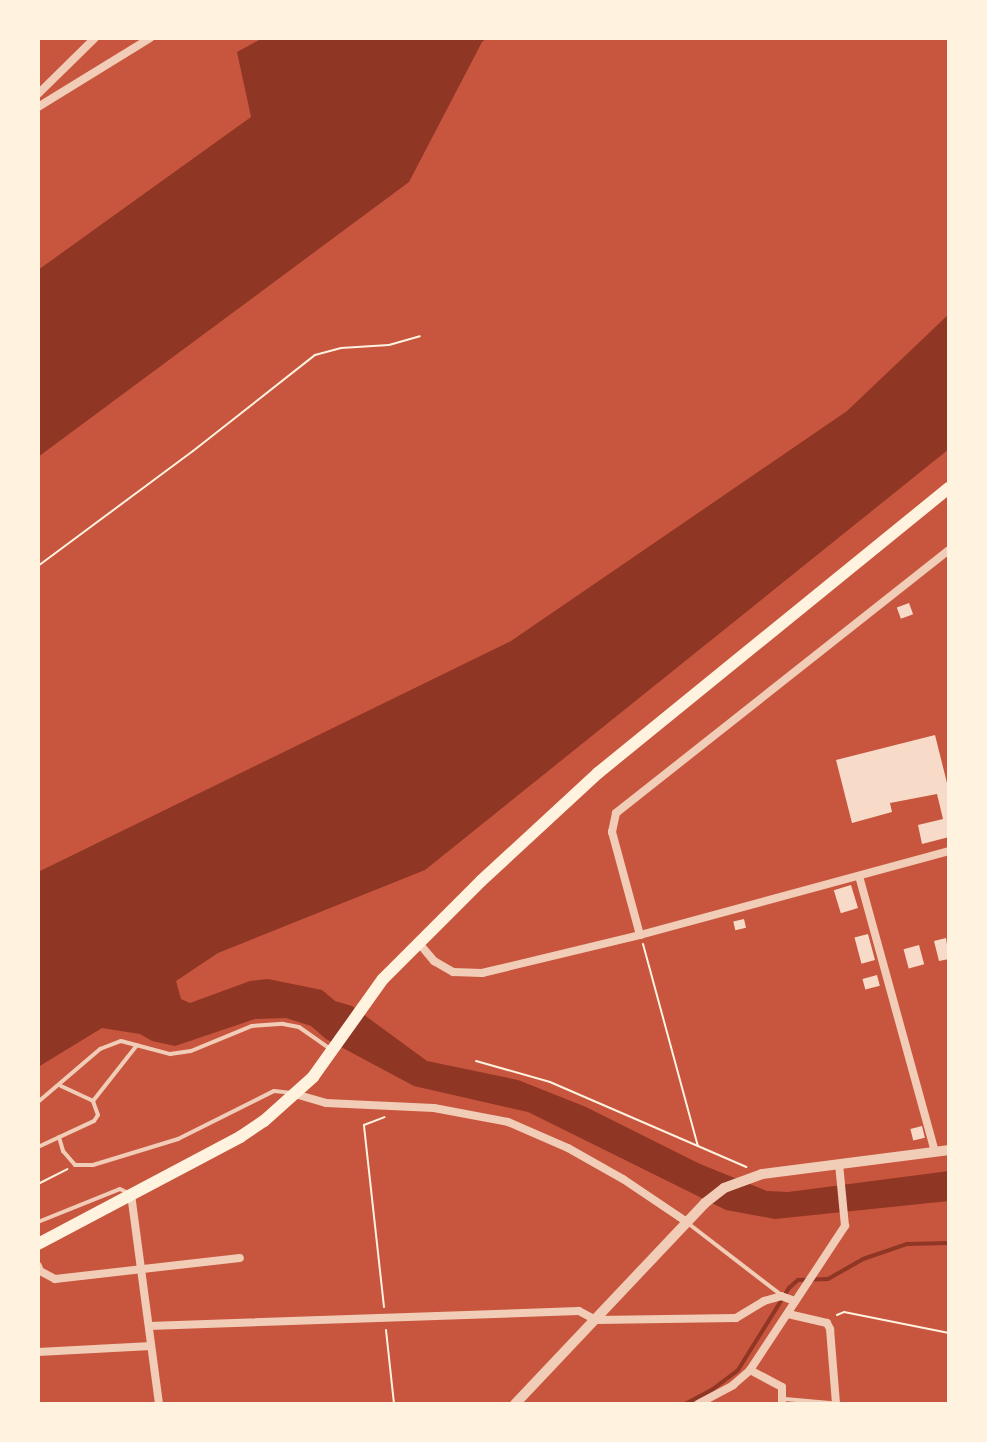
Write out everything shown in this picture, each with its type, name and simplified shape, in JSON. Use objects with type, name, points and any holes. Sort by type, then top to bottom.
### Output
[{"type":"main road","points":[[38,1244],[240,1137],[295,1094],[332,1050],[383,979],[418,942],[598,773],[949,488]]},
{"type":"street","points":[[38,94],[95,38]]},
{"type":"street","points":[[38,107],[150,38]]},
{"type":"street","points":[[640,935],[612,832],[616,813],[949,550]]},
{"type":"street","points":[[418,942],[434,961],[453,972],[482,973],[640,935],[949,851]]},
{"type":"street","points":[[859,876],[935,1151]]},
{"type":"street","points":[[295,1094],[326,1103],[434,1108],[508,1122],[568,1148],[623,1179],[687,1222]]},
{"type":"street","points":[[515,1404],[705,1203],[734,1182],[762,1174],[949,1150]]},
{"type":"street","points":[[698,1404],[733,1385],[750,1370],[845,1226],[839,1164]]},
{"type":"street","points":[[131,1194],[159,1404]]},
{"type":"street","points":[[38,1266],[40,1271],[55,1279],[240,1258]]},
{"type":"street","points":[[149,1326],[579,1311],[596,1320],[736,1318],[764,1301],[781,1296],[795,1301]]},
{"type":"street","points":[[788,1314],[827,1323],[838,1403]]},
{"type":"street","points":[[38,1352],[151,1346]]},
{"type":"street","points":[[750,1370],[782,1387],[783,1402]]},
{"type":"lane","points":[[38,1102],[110,1043],[121,1041],[170,1054],[191,1051],[252,1026],[283,1024],[299,1027],[332,1050]]},
{"type":"lane","points":[[93,1101],[137,1045]]},
{"type":"lane","points":[[38,1147],[94,1121],[98,1115],[93,1101],[61,1086]]},
{"type":"lane","points":[[59,1137],[63,1151],[75,1165],[93,1165],[178,1139],[274,1091],[295,1094]]},
{"type":"lane","points":[[38,1222],[120,1189],[131,1194]]},
{"type":"lane","points":[[687,1222],[781,1296]]},
{"type":"lane","points":[[783,1402],[838,1403]]},
{"type":"path","points":[[38,566],[193,451],[315,355],[341,348],[389,345],[420,336]]},
{"type":"path","points":[[640,935],[699,1148]]},
{"type":"path","points":[[476,1061],[550,1082],[762,1174]]},
{"type":"path","points":[[390,1115],[364,1125],[394,1404]]},
{"type":"path","points":[[38,1184],[75,1165]]},
{"type":"path","points":[[827,1323],[844,1312],[949,1333]]},
{"type":"shaded area","points":[[263,38],[487,38],[482,42],[409,182],[38,457],[38,270],[251,117],[237,52]]},
{"type":"shaded area","points":[[949,314],[949,449],[425,870],[218,953],[176,981],[181,999],[190,1003],[250,981],[268,979],[322,990],[335,1001],[352,1006],[427,1061],[518,1080],[586,1107],[700,1164],[767,1191],[788,1192],[949,1171],[949,1201],[775,1219],[726,1210],[528,1112],[414,1086],[326,1039],[311,1026],[286,1018],[255,1019],[175,1046],[152,1041],[140,1034],[102,1028],[38,1067],[38,872],[511,641],[847,411]]},
{"type":"building","points":[[909,603],[913,614],[901,619],[897,607]]},
{"type":"building","points":[[935,735],[949,791],[949,837],[922,844],[918,825],[943,819],[937,794],[890,803],[892,812],[852,823],[836,760]]},
{"type":"building","points":[[851,885],[858,908],[841,913],[834,890]]},
{"type":"building","points":[[744,919],[746,928],[735,930],[733,921]]},
{"type":"building","points":[[868,934],[875,960],[861,964],[854,938]]},
{"type":"building","points":[[946,938],[949,959],[939,961],[934,941]]},
{"type":"building","points":[[919,945],[924,964],[909,968],[904,949]]},
{"type":"building","points":[[877,975],[880,986],[865,990],[863,979]]},
{"type":"building","points":[[922,1126],[925,1138],[913,1141],[910,1129]]},
{"type":"waterway","points":[[685,1404],[713,1389],[738,1370],[789,1288],[798,1280],[828,1279],[863,1259],[907,1244],[949,1243]]}]
